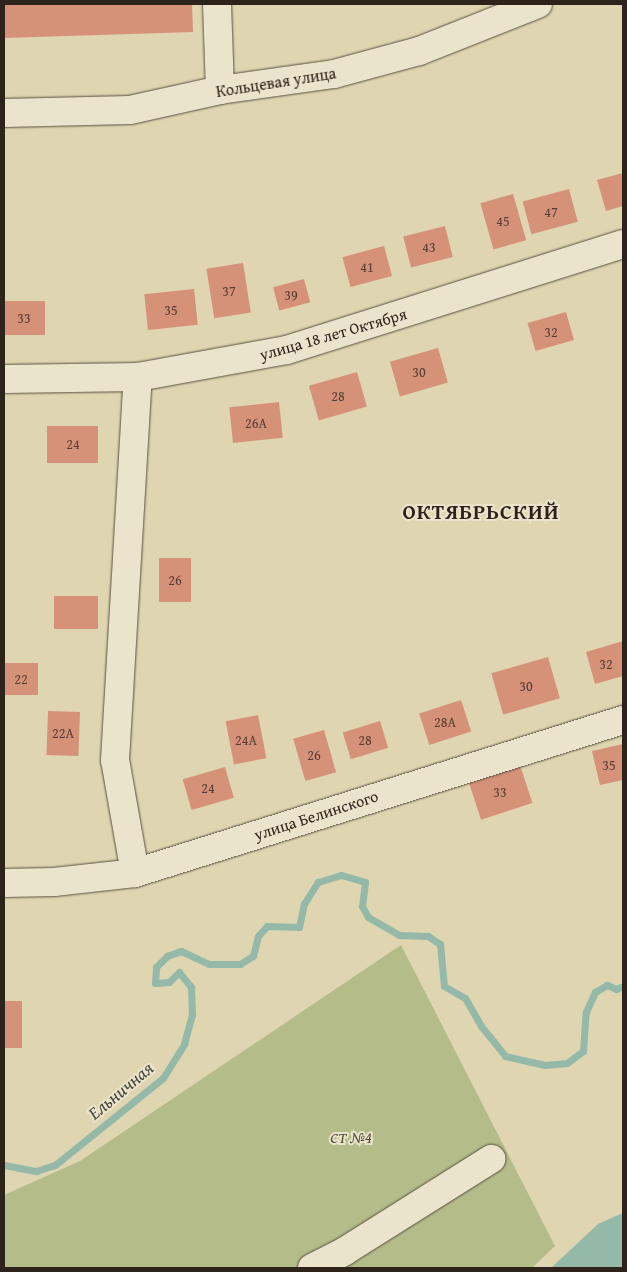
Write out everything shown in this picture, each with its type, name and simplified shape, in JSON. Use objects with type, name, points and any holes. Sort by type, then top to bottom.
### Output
[{"type":"street","points":[[217,4],[220,90]]},
{"type":"street","name":"Кольцевая улица","points":[[4,113],[130,110],[220,90],[258,87],[375,64],[427,48],[538,4]]},
{"type":"street","name":"улица 18 лет Октября","points":[[4,379],[138,377],[287,350],[623,244]]},
{"type":"street","points":[[135,873],[116,760],[138,377]]},
{"type":"street","name":"улица Белинского","points":[[4,883],[54,882],[135,873],[623,720]]},
{"type":"street","points":[[312,1268],[345,1251],[492,1159]]},
{"type":"green space","name":"СТ №4","points":[[401,945],[555,1246],[532,1268],[4,1268],[4,1195],[80,1161]]},
{"type":"shaded area","points":[[623,1213],[623,1268],[551,1268],[598,1224]]},
{"type":"building","points":[[4,4],[192,4],[193,32],[4,38]]},
{"type":"building","points":[[623,173],[623,206],[606,211],[597,180]]},
{"type":"building","points":[[569,189],[578,222],[531,234],[523,201]]},
{"type":"building","points":[[513,194],[526,240],[494,250],[480,203]]},
{"type":"building","points":[[445,226],[453,257],[411,267],[403,236]]},
{"type":"building","points":[[384,246],[392,276],[350,287],[342,257]]},
{"type":"building","points":[[243,263],[251,312],[214,318],[206,269]]},
{"type":"building","points":[[304,279],[310,302],[279,310],[273,287]]},
{"type":"building","points":[[194,289],[198,325],[148,330],[144,294]]},
{"type":"building","points":[[4,301],[45,301],[45,335],[4,335]]},
{"type":"building","points":[[566,312],[574,340],[536,351],[528,323]]},
{"type":"building","points":[[438,348],[448,383],[400,396],[390,362]]},
{"type":"building","points":[[357,372],[367,407],[319,420],[309,386]]},
{"type":"building","points":[[279,402],[283,438],[233,443],[229,407]]},
{"type":"building","points":[[47,426],[98,426],[98,463],[47,463]]},
{"type":"building","points":[[159,558],[191,558],[191,602],[159,602]]},
{"type":"building","points":[[54,596],[98,596],[98,629],[54,629]]},
{"type":"building","points":[[623,641],[623,676],[595,684],[586,652]]},
{"type":"building","points":[[548,657],[560,698],[503,715],[491,673]]},
{"type":"building","points":[[4,663],[38,663],[38,695],[4,695]]},
{"type":"building","points":[[461,700],[471,731],[429,745],[419,714]]},
{"type":"building","points":[[48,711],[80,712],[78,756],[46,755]]},
{"type":"building","points":[[258,715],[266,758],[234,764],[226,721]]},
{"type":"building","points":[[380,721],[388,748],[351,759],[343,732]]},
{"type":"building","points":[[324,730],[336,772],[305,781],[293,739]]},
{"type":"building","points":[[623,744],[623,780],[600,785],[592,751]]},
{"type":"building","points":[[520,765],[532,803],[481,820],[469,782]]},
{"type":"building","points":[[225,767],[234,798],[192,810],[183,779]]},
{"type":"building","points":[[4,1001],[22,1001],[22,1048],[4,1048]]},
{"type":"waterway","name":"Ельничная","points":[[4,1165],[36,1171],[55,1165],[163,1078],[184,1044],[192,1015],[191,987],[179,972],[169,982],[155,983],[156,967],[167,956],[181,951],[209,964],[240,964],[253,956],[258,936],[267,926],[299,927],[304,904],[318,882],[341,875],[365,882],[362,906],[368,917],[399,935],[428,936],[440,944],[444,986],[465,998],[481,1026],[505,1056],[545,1065],[567,1063],[583,1051],[586,1012],[595,992],[607,985],[616,989],[623,986]]},
{"type":"district","name":"ОКТЯБРЬСКИЙ","points":[[481,512]]}]
